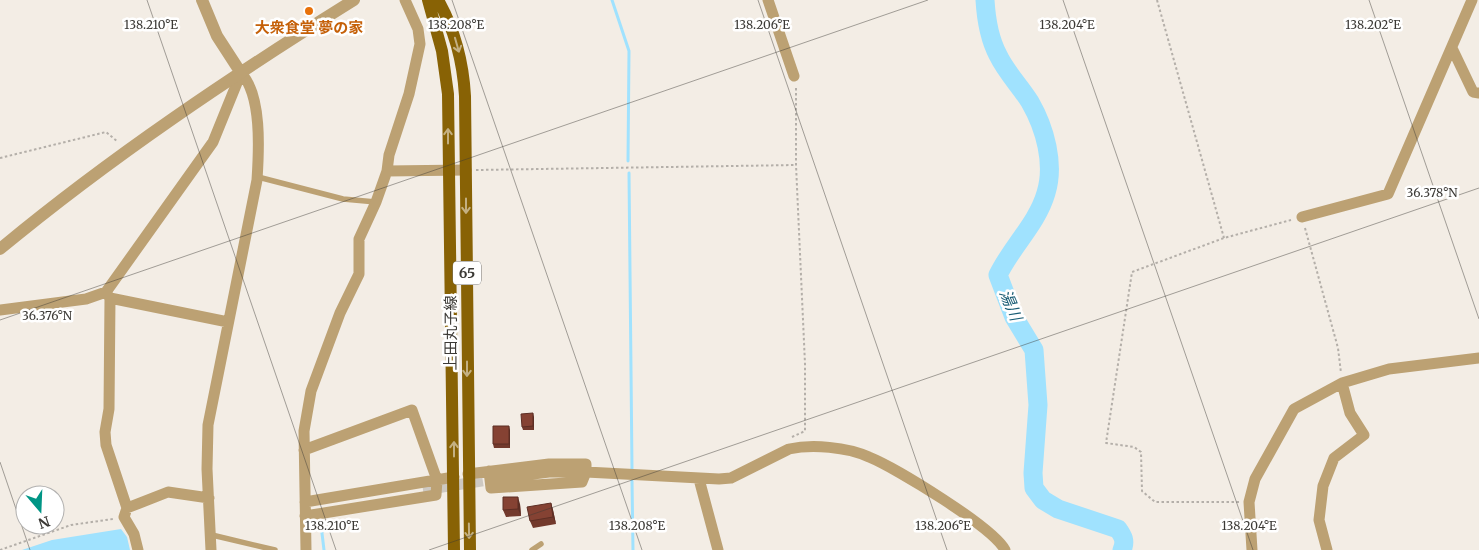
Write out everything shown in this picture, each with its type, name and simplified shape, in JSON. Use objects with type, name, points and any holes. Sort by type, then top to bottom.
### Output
[{"type":"main road","name":"上田丸子線","points":[[428,0],[446,72],[454,550]]},
{"type":"main road","name":"上田丸子線","points":[[438,0],[450,24],[462,68],[466,116],[470,550]]},
{"type":"street","points":[[202,0],[217,36],[251,86],[258,142],[258,177],[255,200],[208,424],[207,469],[212,536],[211,550]]},
{"type":"street","points":[[0,249],[128,150],[241,73],[354,0]]},
{"type":"street","points":[[306,550],[304,431],[311,391],[340,313],[359,274],[359,239],[376,202],[387,171],[389,155],[409,94],[420,44],[418,28],[405,0]]},
{"type":"street","points":[[768,0],[794,76]]},
{"type":"street","points":[[1302,217],[1388,194],[1472,0]]},
{"type":"street","points":[[1452,48],[1472,92],[1479,93]]},
{"type":"street","points":[[138,550],[106,445],[105,432],[109,409],[110,375],[108,295],[213,142],[241,73]]},
{"type":"street","points":[[387,171],[466,170]]},
{"type":"street","points":[[0,310],[108,295],[228,322]]},
{"type":"street","points":[[1252,550],[1249,502],[1255,479],[1294,409],[1342,383],[1389,369],[1479,358]]},
{"type":"street","points":[[1327,550],[1319,520],[1323,486],[1334,458],[1364,435],[1350,413],[1342,383]]},
{"type":"street","points":[[304,450],[412,410],[437,480],[436,495],[305,509]]},
{"type":"street","points":[[586,472],[699,479],[731,478],[781,452],[799,447],[853,452],[869,457],[914,482],[971,520],[1002,544],[1005,550]]},
{"type":"street","points":[[468,474],[492,475],[549,464],[586,464],[586,472],[582,482],[491,488],[492,475]]},
{"type":"street","points":[[437,480],[454,477]]},
{"type":"street","points":[[699,479],[718,550]]},
{"type":"street","points":[[305,509],[423,490]]},
{"type":"street","points":[[126,513],[168,492],[209,498]]},
{"type":"lane","points":[[258,177],[343,199],[376,202]]},
{"type":"lane","points":[[212,536],[275,550]]},
{"type":"lane","points":[[532,550],[541,544]]},
{"type":"path","points":[[1157,0],[1224,238]]},
{"type":"path","points":[[789,438],[805,431],[805,364],[796,166],[797,88],[794,76]]},
{"type":"path","points":[[0,158],[106,132],[128,150]]},
{"type":"path","points":[[466,170],[796,166]]},
{"type":"path","points":[[1249,502],[1155,502],[1142,490],[1141,452],[1134,447],[1106,443],[1132,272],[1224,238],[1302,217],[1338,348],[1342,383]]},
{"type":"path","points":[[0,550],[71,525],[126,513]]},
{"type":"water","points":[[121,529],[127,537],[130,550],[22,550],[52,540]]},
{"type":"building","points":[[533,413],[533,426],[522,427],[521,414]]},
{"type":"building","points":[[493,426],[509,426],[509,444],[493,444]]},
{"type":"building","points":[[503,497],[518,497],[518,509],[503,510]]},
{"type":"building","points":[[551,503],[553,517],[530,521],[527,507]]},
{"type":"waterway","points":[[612,0],[629,51],[628,161]]},
{"type":"waterway","name":"湯川","points":[[985,0],[986,14],[995,49],[1035,112],[1044,135],[1049,158],[1049,182],[1042,204],[1031,225],[1010,254],[998,275],[1014,317],[1034,350],[1038,405],[1033,473],[1034,488],[1043,500],[1058,509],[1118,529],[1124,544],[1122,550]]},
{"type":"waterway","points":[[629,173],[632,469]]},
{"type":"waterway","points":[[632,481],[633,550]]},
{"type":"waterway","points":[[321,525],[324,550]]},
{"type":"tunnel","points":[[423,490],[495,479]]},
{"type":"place","name":"大衆食堂 夢の家","points":[[309,11]]}]
